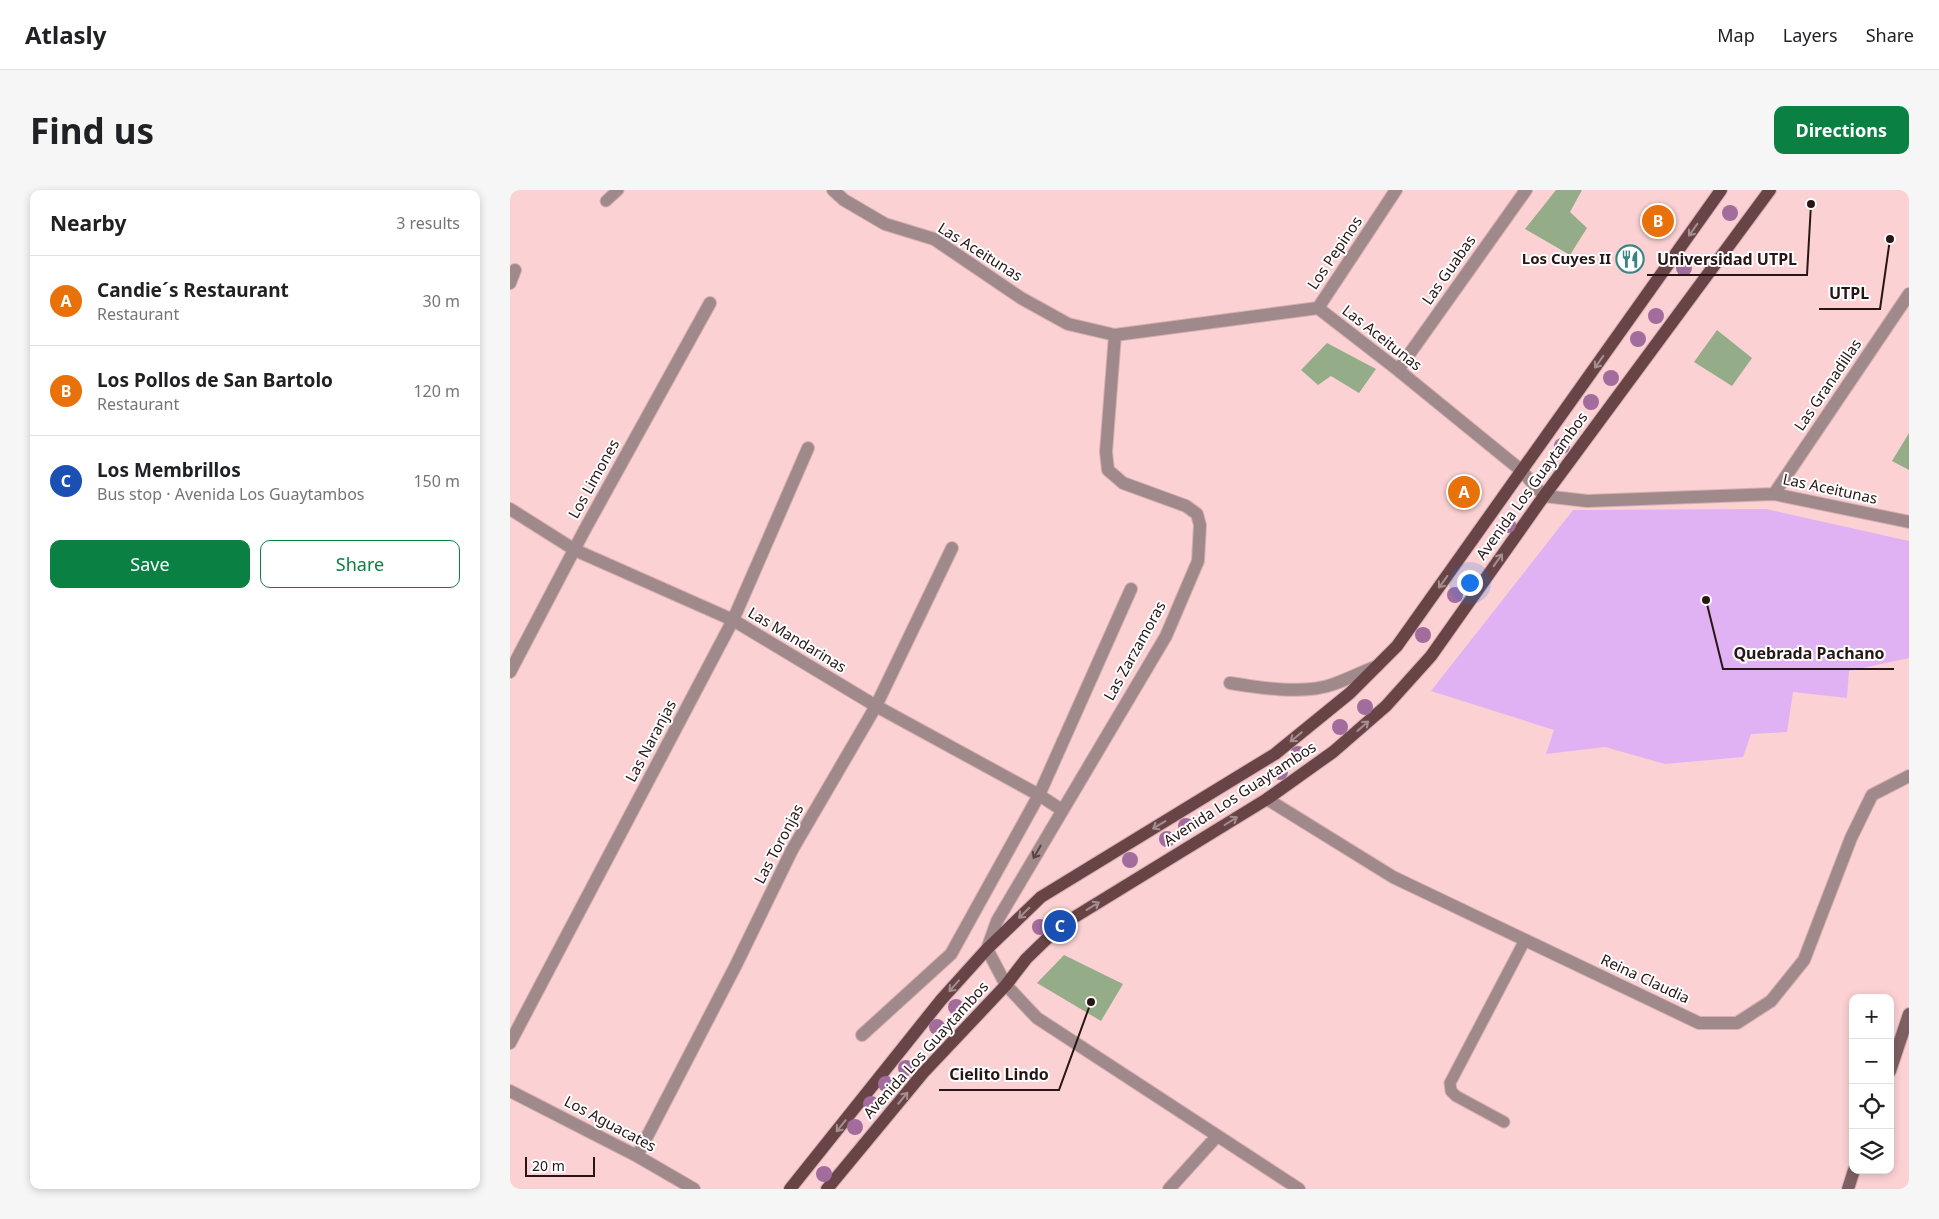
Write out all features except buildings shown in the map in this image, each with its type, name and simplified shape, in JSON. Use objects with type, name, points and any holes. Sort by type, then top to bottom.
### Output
[{"type":"main road","name":"Avenida Los Guaytambos","points":[[790,1189],[941,1000],[986,949],[1041,897],[1275,754],[1350,693],[1396,646],[1721,190]]},
{"type":"main road","name":"Avenida Los Guaytambos","points":[[827,1189],[923,1074],[1006,985],[1026,959],[1060,926],[1266,799],[1333,752],[1386,706],[1431,656],[1544,496],[1770,190]]},
{"type":"main road","points":[[1894,1058],[1909,1014]]},
{"type":"main road","points":[[1848,1189],[1853,1174]]},
{"type":"street","name":"Las Aceitunas","points":[[833,190],[844,200],[885,224],[934,239],[1021,298],[1068,324],[1115,335],[1318,308],[1398,370],[1522,471],[1544,496],[1587,501],[1774,494],[1909,522]]},
{"type":"street","name":"Los Pepinos","points":[[1318,308],[1396,190]]},
{"type":"street","name":"Las Guabas","points":[[1398,370],[1526,190]]},
{"type":"street","name":"Las Granadillas","points":[[1774,494],[1909,294]]},
{"type":"street","name":"Los Limones","points":[[510,672],[710,303]]},
{"type":"street","name":"Las Zarzamoras","points":[[986,949],[997,921],[1166,636],[1198,561],[1200,525],[1197,514],[1186,506],[1123,483],[1108,470],[1106,452],[1115,335]]},
{"type":"street","name":"Las Naranjas","points":[[510,1043],[733,620],[808,448]]},
{"type":"street","name":"Las Mandarinas","points":[[510,510],[575,550],[733,620],[876,706],[1039,795],[1062,810]]},
{"type":"street","name":"Las Toronjas","points":[[638,1156],[736,965],[792,850],[876,706],[952,548]]},
{"type":"street","name":"Las Zarzamoras","points":[[862,1035],[951,954],[1039,795],[1131,589]]},
{"type":"street","points":[[1230,683],[1266,689],[1304,689],[1332,685],[1377,666]]},
{"type":"street","name":"Reina Claudia","points":[[1266,799],[1393,877],[1699,1023],[1737,1023],[1771,1001],[1804,960],[1851,838],[1872,794],[1909,776]]},
{"type":"street","points":[[986,949],[1006,985],[1037,1018],[1298,1189]]},
{"type":"street","name":"Los Aguacates","points":[[510,1091],[638,1156],[694,1189]]},
{"type":"street","points":[[1170,1189],[1217,1136]]},
{"type":"lane","points":[[606,201],[618,190]]},
{"type":"lane","points":[[1504,1122],[1456,1096],[1451,1091],[1450,1083],[1525,940]]},
{"type":"shaded area","points":[[1766,509],[1909,541],[1909,658],[1849,671],[1847,698],[1793,692],[1787,732],[1751,734],[1743,757],[1665,764],[1605,747],[1546,754],[1554,730],[1431,691],[1573,510]]},
{"type":"place","name":"Universidad UTPL","points":[[1811,204]]},
{"type":"place","name":"Los Pollos de San Bartolo","points":[[1658,221]]},
{"type":"place","name":"UTPL","points":[[1890,239]]},
{"type":"place","name":"Los Cuyes II","points":[[1630,259]]},
{"type":"place","name":"Candie´s Restaurant","points":[[1464,492]]},
{"type":"place","name":"Quebrada Pachano","points":[[1706,600]]},
{"type":"place","name":"Los Membrillos","points":[[1060,926]]},
{"type":"place","name":"Cielito Lindo","points":[[1091,1002]]}]
